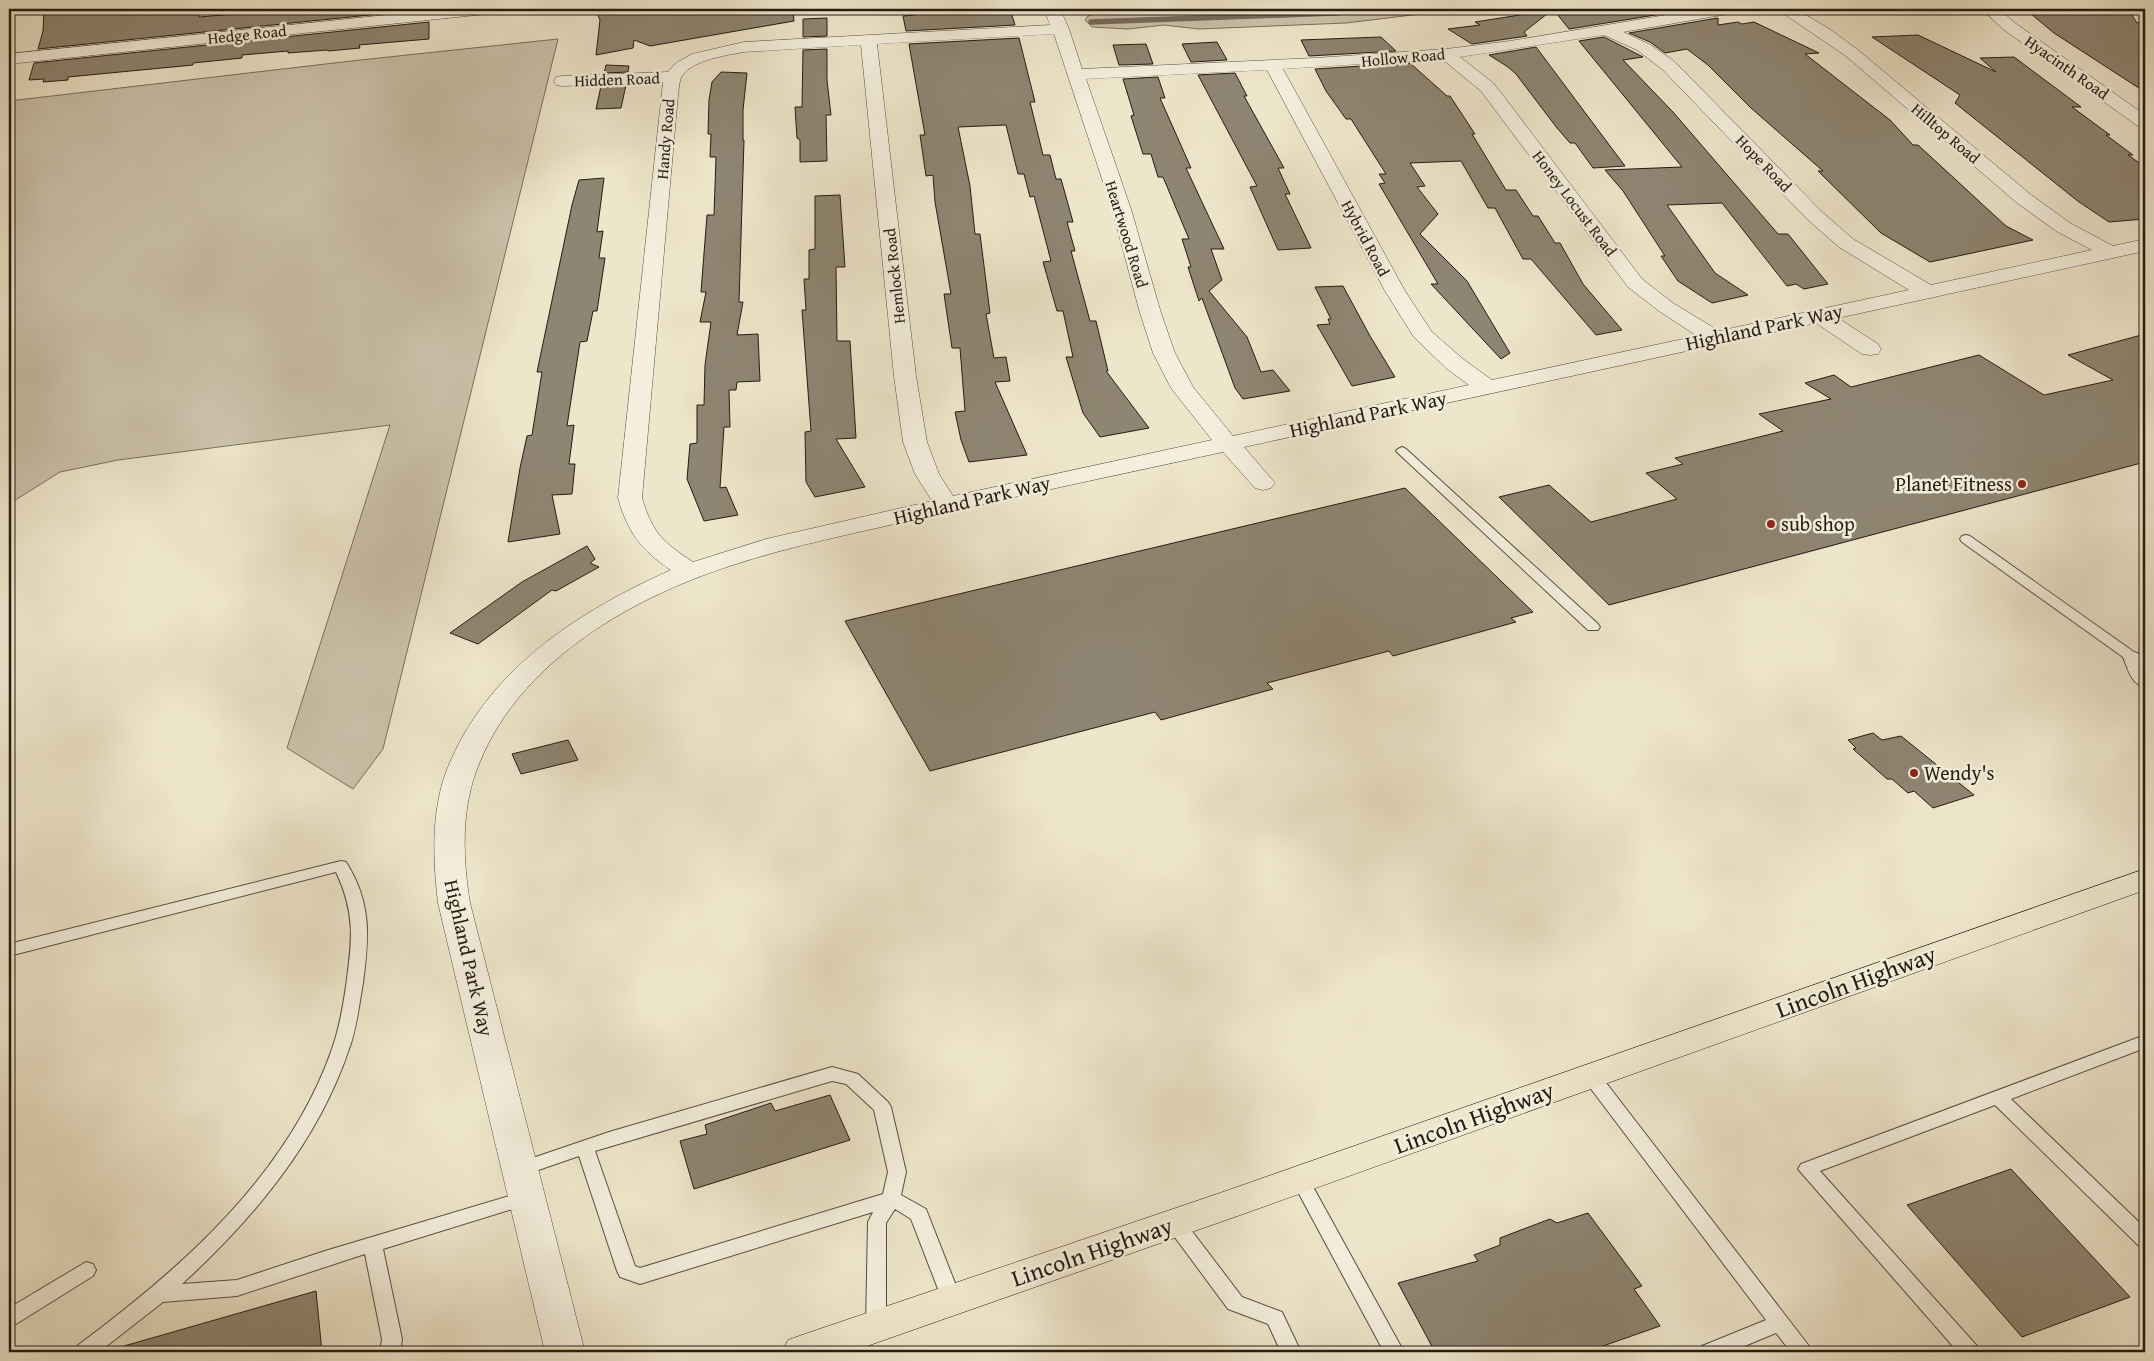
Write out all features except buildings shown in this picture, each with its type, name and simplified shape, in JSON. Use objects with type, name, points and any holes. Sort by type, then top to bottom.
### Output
[{"type":"main road","name":"Lincoln Highway","points":[[802,1352],[1300,1180],[2145,879]]},
{"type":"street","name":"Hedge Road","points":[[9,59],[486,9]]},
{"type":"street","name":"Heartwood Road","points":[[1052,9],[1061,30],[1128,232],[1152,315],[1171,367],[1196,407],[1263,483]]},
{"type":"street","name":"Hollow Road","points":[[1075,74],[1272,65],[1446,54],[1510,46],[1728,9]]},
{"type":"street","name":"Hilltop Road","points":[[1785,9],[1825,32],[2036,208],[2063,227],[2110,252]]},
{"type":"street","name":"Hyacinth Road","points":[[1990,9],[2009,26],[2145,123]]},
{"type":"street","name":"Hope Road","points":[[1605,29],[1642,47],[1668,65],[1814,215],[1846,243],[1927,292]]},
{"type":"street","name":"Handy Road","points":[[690,571],[650,542],[637,523],[630,498],[669,94],[673,77],[681,67],[689,62],[728,49],[768,44],[1061,30]]},
{"type":"street","name":"Hemlock Road","points":[[868,39],[914,442],[927,474],[947,505]]},
{"type":"street","name":"Honey Locust Road","points":[[1446,54],[1487,87],[1635,283],[1666,307],[1716,338]]},
{"type":"street","name":"Hybrid Road","points":[[1272,65],[1395,291],[1424,336],[1455,364],[1488,388]]},
{"type":"street","name":"Hidden Road","points":[[562,81],[673,77]]},
{"type":"street","name":"Highland Park Way","points":[[565,1352],[454,903],[448,867],[449,830],[461,772],[479,735],[504,698],[560,643],[641,592],[690,571],[778,544],[947,505],[2145,245]]},
{"type":"street","points":[[1819,315],[1870,349]]},
{"type":"lane","points":[[1402,451],[1593,627]]},
{"type":"lane","points":[[1966,539],[2129,655],[2145,661]]},
{"type":"lane","points":[[2129,655],[2138,677],[2145,683]]},
{"type":"lane","points":[[9,950],[341,866],[350,884],[359,910],[362,940],[350,1018],[326,1087],[300,1134],[246,1207],[204,1251],[160,1294],[84,1352]]},
{"type":"lane","points":[[1970,1352],[1808,1169],[2145,1041]]},
{"type":"lane","points":[[521,1169],[609,1139],[832,1074],[852,1079],[882,1108],[897,1172],[891,1199],[877,1222],[876,1326]]},
{"type":"lane","points":[[1591,1076],[1802,1352]]},
{"type":"lane","points":[[1998,1097],[2145,1240]]},
{"type":"lane","points":[[585,1147],[627,1271],[640,1276],[891,1199],[919,1214],[952,1301]]},
{"type":"lane","points":[[1300,1180],[1394,1352]]},
{"type":"lane","points":[[160,1294],[237,1288],[372,1244],[527,1198]]},
{"type":"lane","points":[[1175,1223],[1235,1303],[1275,1318],[1291,1352]]},
{"type":"lane","points":[[372,1244],[392,1339],[390,1352]]},
{"type":"lane","points":[[9,1318],[86,1270]]},
{"type":"lane","points":[[1709,1352],[1780,1323]]},
{"type":"shaded area","points":[[1211,9],[1462,9],[1346,23],[1199,29],[1164,25],[1128,29],[1092,27],[1085,20],[1088,16],[1101,12],[1203,12]]},
{"type":"shaded area","points":[[558,39],[383,749],[353,789],[287,748],[390,425],[118,460],[60,472],[9,504],[9,101]]},
{"type":"waterway","points":[[1091,22],[1335,13],[1373,9]]},
{"type":"place","name":"Planet Fitness","points":[[2022,484]]},
{"type":"place","name":"sub shop","points":[[1771,524]]},
{"type":"place","name":"Wendy's","points":[[1914,773]]}]
